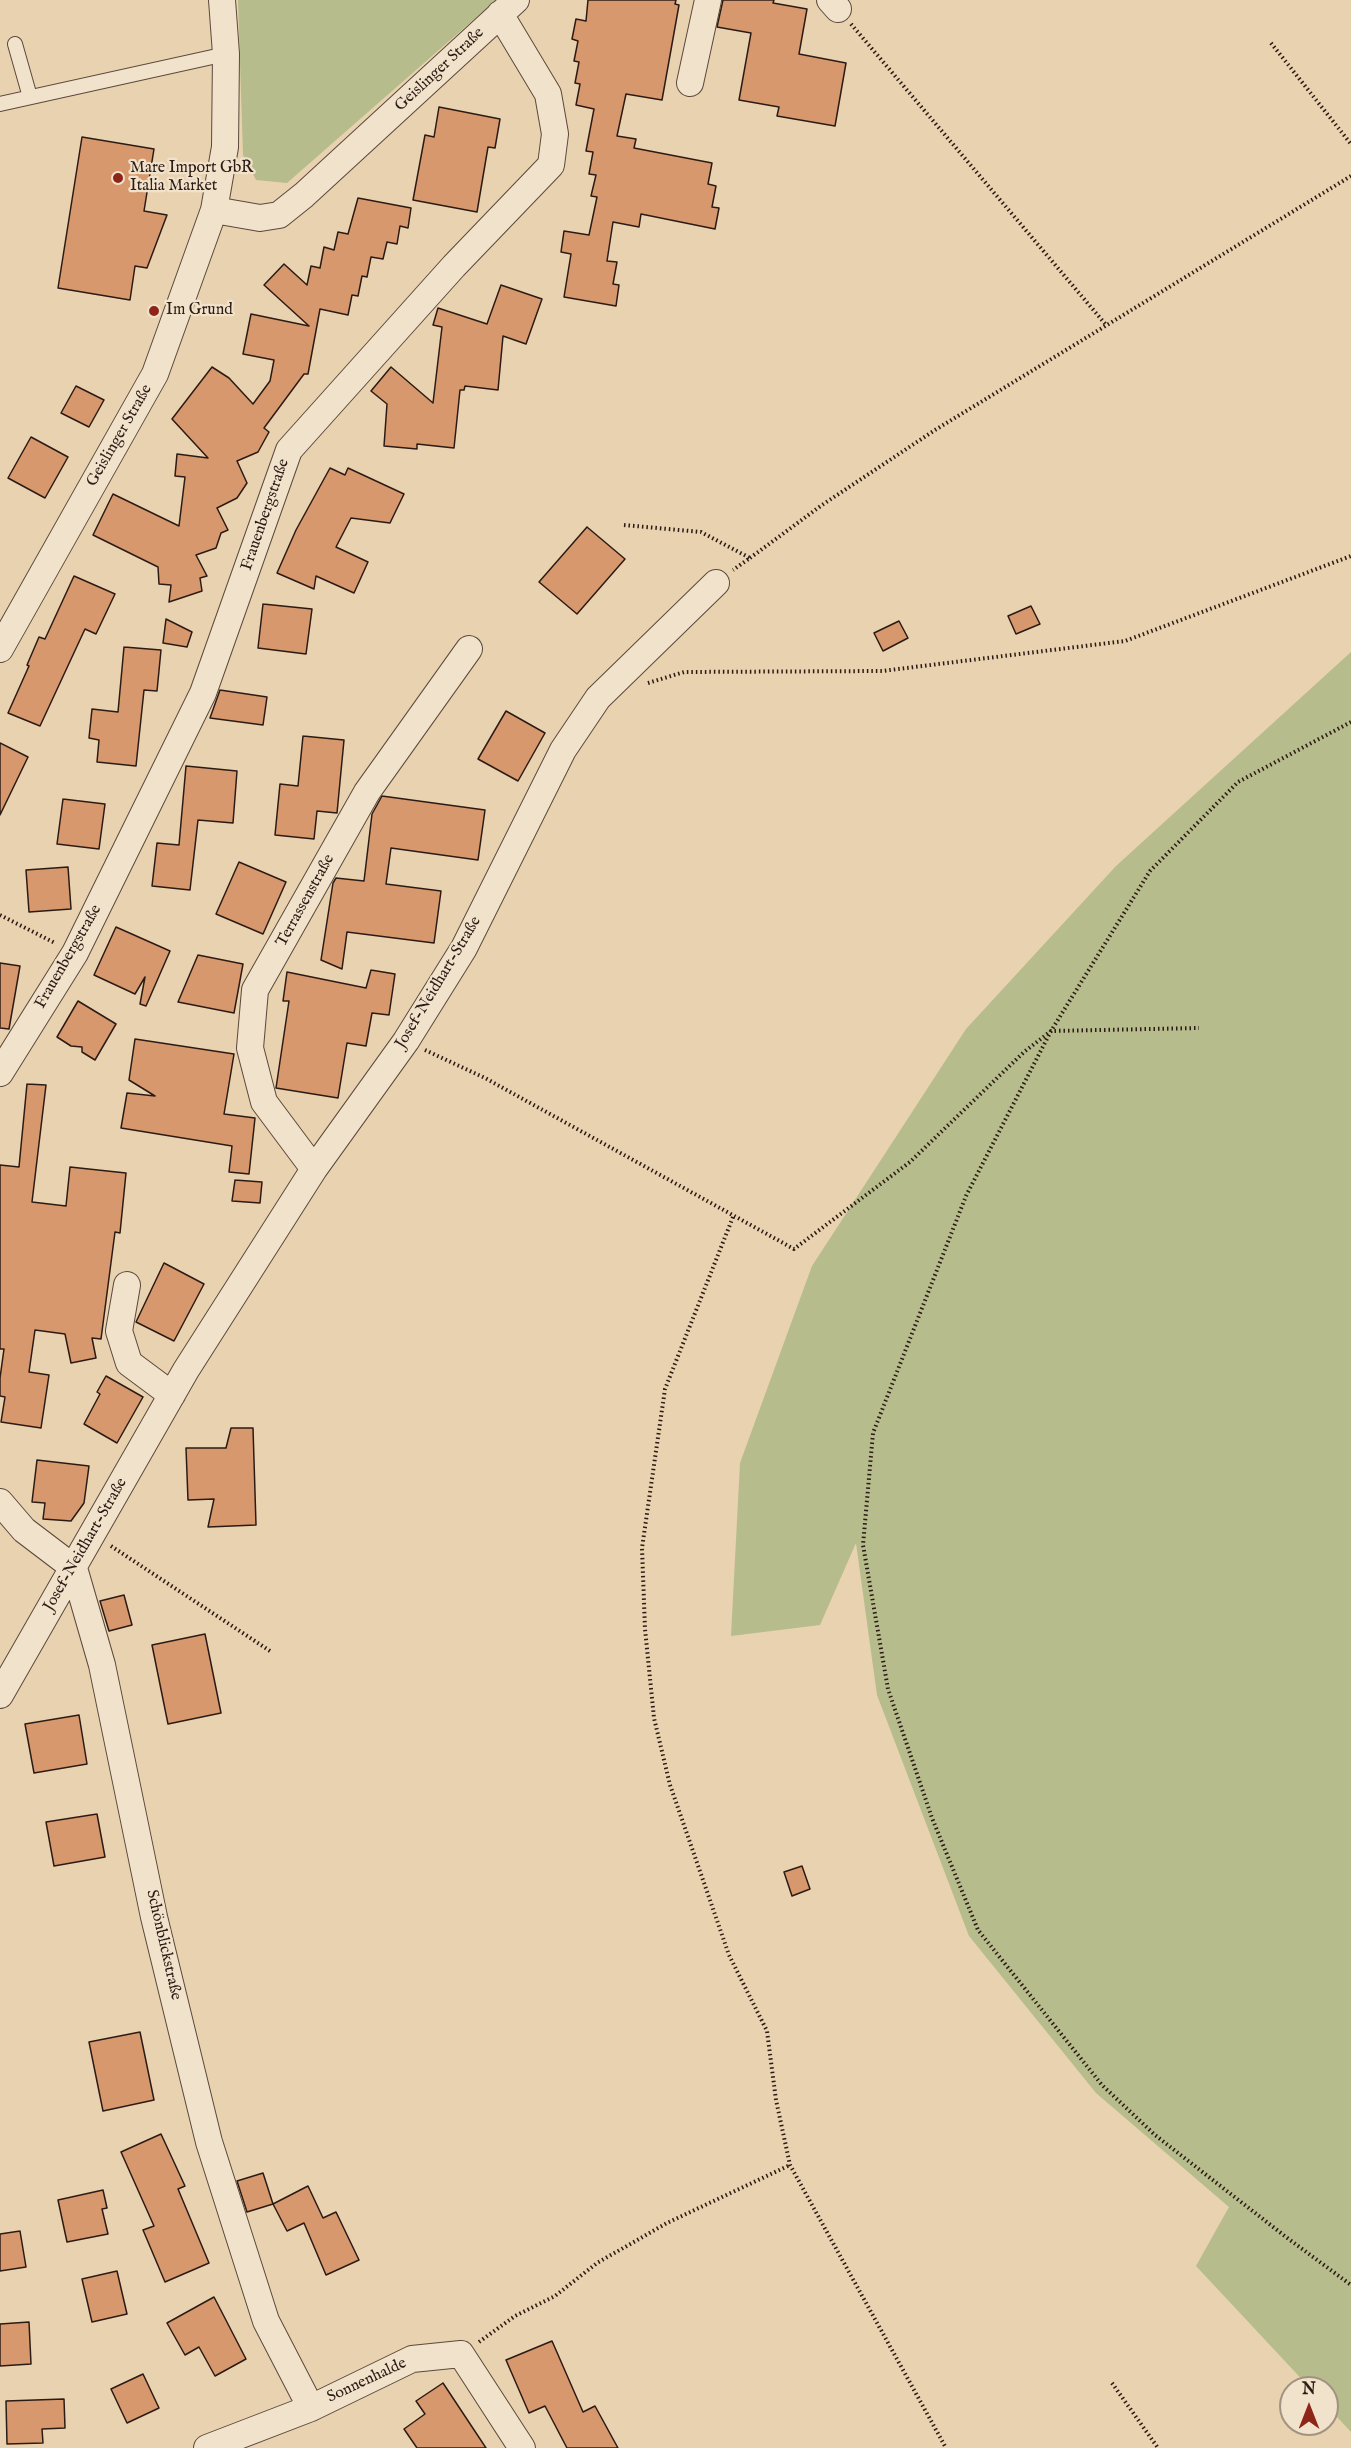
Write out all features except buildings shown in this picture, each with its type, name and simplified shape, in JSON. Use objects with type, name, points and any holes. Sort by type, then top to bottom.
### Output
[{"type":"street","name":"Geislinger Straße","points":[[0,649],[155,374],[214,210],[225,147],[226,54],[222,0]]},
{"type":"street","points":[[690,83],[708,0]]},
{"type":"street","name":"Geislinger Straße","points":[[214,210],[260,218],[279,215],[304,195],[508,7]]},
{"type":"street","name":"Frauenbergstraße","points":[[0,1073],[75,954],[203,693],[289,450],[454,266],[551,165],[555,134],[548,94],[508,7]]},
{"type":"street","name":"Josef-Neidhart-Straße","points":[[0,1695],[172,1395],[314,1169],[406,1041],[464,948],[563,750],[598,698],[716,583]]},
{"type":"street","name":"Terrassenstraße","points":[[314,1169],[264,1102],[250,1048],[255,990],[367,792],[469,649]]},
{"type":"street","points":[[127,1285],[119,1331],[129,1363],[172,1395]]},
{"type":"street","points":[[0,1502],[24,1530],[74,1568]]},
{"type":"street","name":"Schönblickstraße","points":[[74,1568],[102,1665],[154,1917],[209,2142],[266,2321],[311,2408]]},
{"type":"street","points":[[461,2354],[522,2448]]},
{"type":"street","name":"Sonnenhalde","points":[[207,2448],[311,2408],[412,2359],[461,2354]]},
{"type":"lane","points":[[15,44],[30,97]]},
{"type":"lane","points":[[0,104],[226,54]]},
{"type":"path","points":[[834,5],[1107,326]]},
{"type":"path","points":[[1271,43],[1351,144]]},
{"type":"path","points":[[716,583],[822,505],[935,430],[1351,176]]},
{"type":"path","points":[[624,525],[701,531],[750,558]]},
{"type":"path","points":[[641,685],[684,672],[882,671],[1125,641],[1351,556]]},
{"type":"path","points":[[1351,722],[1238,782],[1150,871],[1051,1031],[966,1196],[873,1433],[863,1545],[888,1689],[932,1818],[978,1930],[1102,2085],[1155,2135],[1286,2237],[1351,2284]]},
{"type":"path","points":[[0,915],[62,946]]},
{"type":"path","points":[[406,1041],[484,1078],[794,1249],[910,1162],[1024,1052],[1051,1031],[1199,1028]]},
{"type":"path","points":[[734,1217],[665,1389],[642,1548],[645,1629],[654,1718],[670,1785],[729,1955],[767,2031],[776,2100],[790,2165],[946,2448]]},
{"type":"path","points":[[93,1534],[270,1651]]},
{"type":"path","points":[[461,2354],[515,2316],[555,2296],[597,2263],[667,2223],[790,2165]]},
{"type":"path","points":[[1112,2383],[1158,2448]]},
{"type":"green space","points":[[238,0],[496,0],[287,183],[256,180],[243,155]]},
{"type":"green space","points":[[1351,652],[1351,2432],[1339,2419],[1339,2376],[1299,2376],[1196,2266],[1229,2207],[1096,2093],[969,1936],[877,1695],[856,1543],[820,1625],[731,1636],[740,1463],[812,1266],[966,1029],[1116,866]]},
{"type":"place","name":"Mare Import GbR Italia Market","points":[[118,178]]},
{"type":"place","name":"Im Grund","points":[[154,311]]}]
